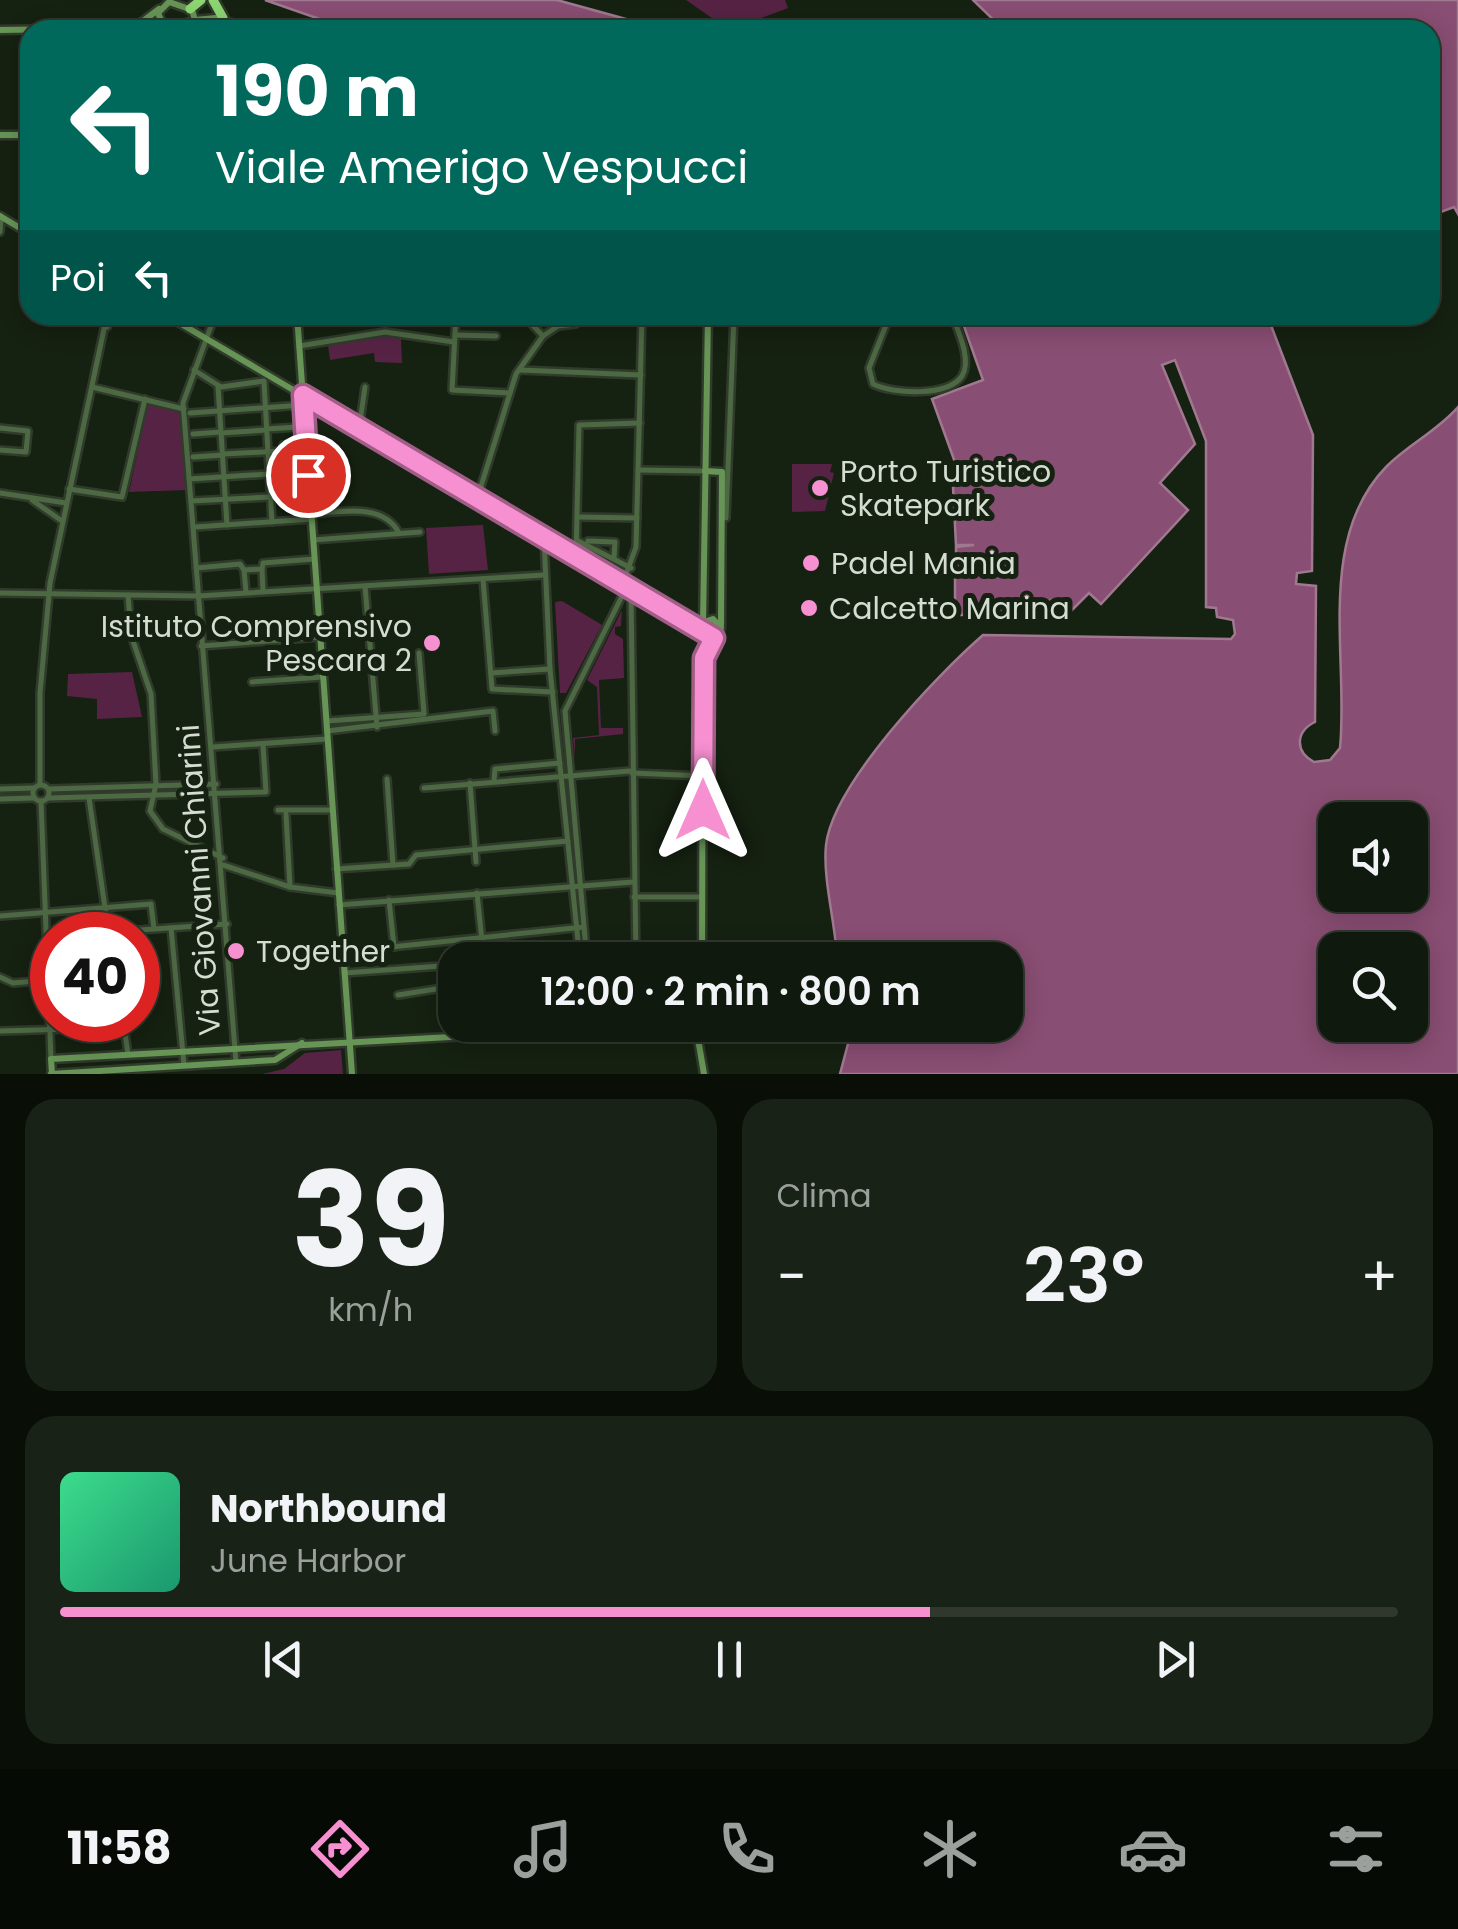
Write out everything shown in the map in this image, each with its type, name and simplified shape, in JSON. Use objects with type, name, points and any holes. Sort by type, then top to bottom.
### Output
[{"type":"highway","points":[[192,10],[201,0]]},
{"type":"highway","points":[[213,0],[223,18]]},
{"type":"street","points":[[145,20],[169,1],[223,20]]},
{"type":"street","points":[[159,10],[161,20]]},
{"type":"street","points":[[192,10],[228,20]]},
{"type":"street","points":[[0,232],[1,217]]},
{"type":"street","points":[[46,911],[41,799],[37,786],[49,592],[107,325]]},
{"type":"street","points":[[183,325],[266,378],[303,395],[714,638]]},
{"type":"street","name":"Via Giovanni Chiarini","points":[[211,325],[194,370],[187,411],[189,479],[223,861],[236,1062]]},
{"type":"street","points":[[298,325],[352,1074]]},
{"type":"street","points":[[456,325],[452,390],[510,393]]},
{"type":"street","points":[[531,325],[542,338]]},
{"type":"street","points":[[476,499],[520,370],[542,338],[558,326],[567,325]]},
{"type":"street","points":[[584,942],[568,704],[626,588],[632,568],[642,325]]},
{"type":"street","points":[[702,942],[708,325]]},
{"type":"street","points":[[726,518],[734,325]]},
{"type":"street","points":[[886,325],[869,368],[873,384],[885,391],[924,394],[960,380],[964,372],[964,347],[956,325]]},
{"type":"street","points":[[299,346],[398,333],[410,340],[496,336]]},
{"type":"street","points":[[194,370],[218,386],[266,378]]},
{"type":"street","points":[[520,370],[642,374]]},
{"type":"street","points":[[266,378],[272,522]]},
{"type":"street","points":[[218,386],[226,525]]},
{"type":"street","points":[[92,387],[187,411],[304,405]]},
{"type":"street","points":[[359,429],[364,387]]},
{"type":"street","points":[[69,489],[122,497],[145,399]]},
{"type":"street","points":[[576,558],[581,541],[578,424],[640,423]]},
{"type":"street","points":[[193,434],[298,426]]},
{"type":"street","points":[[0,428],[28,431],[26,452],[0,450]]},
{"type":"street","points":[[193,457],[283,451],[283,445]]},
{"type":"street","points":[[638,470],[722,472],[720,625],[704,658]]},
{"type":"street","points":[[189,479],[269,474]]},
{"type":"street","points":[[0,493],[66,504]]},
{"type":"street","points":[[191,502],[271,496]]},
{"type":"street","points":[[27,497],[62,521]]},
{"type":"street","points":[[193,527],[362,510],[394,525],[399,534]]},
{"type":"street","points":[[578,517],[637,518]]},
{"type":"street","points":[[313,540],[420,532]]},
{"type":"street","points":[[544,540],[550,670],[580,942]]},
{"type":"street","points":[[581,541],[632,568]]},
{"type":"street","points":[[581,541],[615,542],[614,558]]},
{"type":"street","points":[[263,591],[263,563],[314,559]]},
{"type":"street","points":[[196,568],[242,564],[246,592]]},
{"type":"street","points":[[244,570],[262,568]]},
{"type":"street","points":[[0,593],[198,596],[544,575]]},
{"type":"street","points":[[483,579],[492,690],[552,692]]},
{"type":"street","points":[[365,586],[377,728]]},
{"type":"street","points":[[626,588],[635,942]]},
{"type":"street","points":[[128,596],[131,635],[152,694],[156,784],[150,811],[157,824],[223,861],[290,887],[338,893]]},
{"type":"street","points":[[702,629],[710,618],[720,625]]},
{"type":"street","points":[[202,646],[320,637]]},
{"type":"street","points":[[419,653],[424,717]]},
{"type":"street","points":[[491,673],[550,670]]},
{"type":"street","points":[[252,682],[323,677]]},
{"type":"street","points":[[554,700],[568,704]]},
{"type":"street","points":[[326,721],[493,711],[495,731]]},
{"type":"street","points":[[212,747],[263,745],[424,717]]},
{"type":"street","points":[[0,799],[266,792],[263,745]]},
{"type":"street","points":[[494,780],[495,769],[569,762]]},
{"type":"street","points":[[424,788],[570,773],[704,776]]},
{"type":"street","points":[[387,779],[393,865]]},
{"type":"street","points":[[470,783],[476,862]]},
{"type":"street","points":[[0,788],[216,784]]},
{"type":"street","points":[[41,799],[49,788]]},
{"type":"street","points":[[89,798],[106,912]]},
{"type":"street","points":[[278,810],[332,810]]},
{"type":"street","points":[[286,814],[290,887]]},
{"type":"street","points":[[336,868],[409,864],[416,856],[576,840]]},
{"type":"street","points":[[339,905],[634,882]]},
{"type":"street","points":[[477,893],[482,942]]},
{"type":"street","points":[[634,896],[702,897]]},
{"type":"street","points":[[390,900],[394,947]]},
{"type":"street","points":[[0,916],[151,904],[152,912]]},
{"type":"street","points":[[160,929],[226,924]]},
{"type":"street","points":[[342,952],[584,926]]},
{"type":"street","points":[[171,928],[184,1066]]},
{"type":"street","points":[[344,973],[438,966]]},
{"type":"street","points":[[0,977],[14,983],[30,982]]},
{"type":"street","points":[[398,994],[438,988]]},
{"type":"street","points":[[0,1031],[30,1030]]},
{"type":"street","points":[[51,1060],[438,1035]]},
{"type":"street","points":[[50,1042],[51,1074],[276,1060],[304,1042]]},
{"type":"street","points":[[126,1042],[128,1054]]},
{"type":"street","points":[[698,1042],[701,1074]]},
{"type":"street","points":[[271,1044],[280,1049],[276,1060]]},
{"type":"street","points":[[117,1055],[119,1070]]},
{"type":"shaded area","points":[[265,0],[557,0],[630,20],[322,20]]},
{"type":"shaded area","points":[[686,0],[785,0],[788,8],[756,20],[715,20]]},
{"type":"shaded area","points":[[973,0],[1458,0],[1458,214],[1454,207],[1440,212],[1440,20],[994,20]]},
{"type":"shaded area","points":[[964,325],[1271,325],[1313,435],[1312,571],[1297,573],[1296,584],[1316,586],[1315,722],[1304,731],[1300,742],[1303,753],[1314,762],[1330,760],[1340,748],[1340,601],[1351,528],[1365,495],[1387,466],[1458,407],[1458,1074],[840,1074],[848,1042],[1023,1042],[1023,942],[835,942],[825,857],[833,820],[866,763],[915,703],[983,635],[1231,639],[1235,634],[1233,620],[1217,617],[1216,608],[1206,607],[1206,441],[1175,360],[1162,365],[1195,444],[1160,483],[1188,510],[1101,604],[1089,593],[1068,614],[1051,600],[1036,615],[955,615],[955,572],[942,571],[942,566],[955,566],[956,556],[974,556],[956,554],[956,547],[974,545],[956,545],[956,465],[932,399],[983,380]]},
{"type":"shaded area","points":[[382,335],[401,339],[402,363],[375,362],[374,353],[330,360],[328,345]]},
{"type":"shaded area","points":[[148,404],[180,413],[187,490],[129,492]]},
{"type":"shaded area","points":[[792,464],[832,464],[830,472],[834,473],[825,511],[792,512]]},
{"type":"shaded area","points":[[483,525],[488,570],[429,574],[426,528]]},
{"type":"shaded area","points":[[562,601],[602,625],[566,693],[560,693],[555,602]]},
{"type":"shaded area","points":[[622,610],[621,626],[615,627],[615,634],[623,639],[624,678],[599,680],[601,728],[623,728],[623,734],[575,739],[575,757],[573,738],[599,735],[597,687],[587,680]]},
{"type":"shaded area","points":[[132,672],[142,717],[97,719],[97,699],[67,696],[68,674]]},
{"type":"shaded area","points":[[341,1050],[343,1074],[262,1074],[284,1069],[305,1053]]},
{"type":"place","name":"Porto Turistico Skatepark","points":[[820,488]]},
{"type":"place","name":"Padel Mania","points":[[811,563]]},
{"type":"place","name":"Calcetto Marina","points":[[809,608]]},
{"type":"place","name":"Istituto Comprensivo Pescara 2","points":[[432,643]]},
{"type":"place","name":"Together","points":[[236,951]]},
{"type":"route","points":[[308,475],[303,395],[689,626],[702,629],[708,638],[714,638],[704,658],[703,810]]}]
